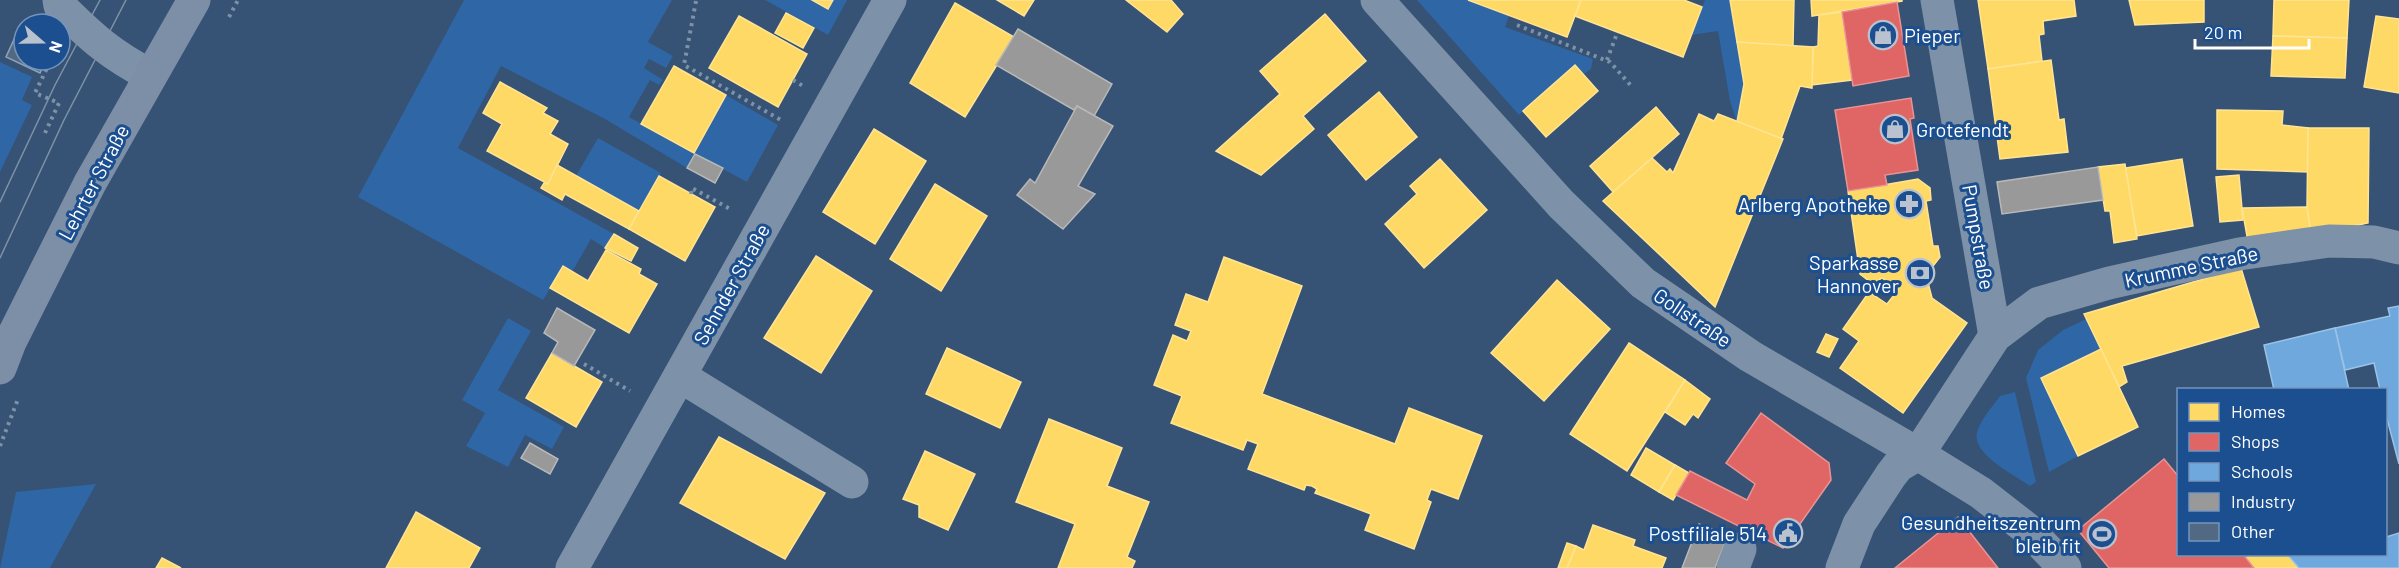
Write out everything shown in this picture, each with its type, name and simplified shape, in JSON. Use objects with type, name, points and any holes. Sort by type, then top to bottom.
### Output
[{"type":"main road","name":"Lehrter Straße","points":[[0,368],[10,342],[90,183],[194,0]]},
{"type":"street","points":[[59,0],[60,6],[101,46],[116,57],[150,75]]},
{"type":"street","name":"Sehnder Straße","points":[[572,568],[890,0]]},
{"type":"street","name":"Gollstraße","points":[[1377,0],[1561,204],[1643,283],[1750,356],[1918,454],[1990,500],[2026,528],[2065,568]]},
{"type":"street","name":"Pumpstraße","points":[[1937,0],[1995,336]]},
{"type":"street","name":"Krumme Straße","points":[[1995,336],[2039,303],[2193,262],[2329,241],[2373,242],[2399,248]]},
{"type":"street","points":[[1842,568],[1859,524],[1891,475],[1898,466],[1918,454],[1995,336]]},
{"type":"street","points":[[680,376],[852,482]]},
{"type":"path","points":[[696,1],[684,65],[813,138]]},
{"type":"path","points":[[1517,25],[1606,60],[1634,88]]},
{"type":"path","points":[[1606,60],[1616,36]]},
{"type":"path","points":[[45,72],[35,93],[59,103],[45,133]]},
{"type":"path","points":[[691,194],[693,188],[763,227]]},
{"type":"path","points":[[584,364],[661,408]]},
{"type":"shaded area","points":[[464,0],[672,0],[648,42],[673,56],[666,68],[649,59],[644,68],[663,80],[659,85],[650,80],[629,117],[694,153],[726,95],[778,125],[747,182],[695,154],[687,168],[605,119],[501,66],[458,148],[614,234],[605,248],[591,239],[572,272],[563,267],[543,300],[358,197]]},
{"type":"shaded area","points":[[765,0],[812,0],[828,9],[833,0],[847,0],[828,35]]},
{"type":"shaded area","points":[[1417,0],[1468,0],[1509,16],[1505,27],[1593,59],[1591,69],[1584,74],[1575,65],[1519,115]]},
{"type":"shaded area","points":[[1705,0],[1730,0],[1744,84],[1737,122],[1730,101],[1718,31],[1692,35]]},
{"type":"shaded area","points":[[0,62],[12,68],[12,72],[21,72],[32,77],[22,100],[32,105],[0,172]]},
{"type":"shaded area","points":[[598,138],[661,173],[639,211],[576,176]]},
{"type":"shaded area","points":[[508,318],[531,331],[498,390],[564,427],[552,449],[525,435],[508,467],[466,446],[485,413],[462,400]]},
{"type":"shaded area","points":[[2086,319],[2101,349],[2041,378],[2078,456],[2049,472],[2026,378],[2038,350],[2063,330]]},
{"type":"shaded area","points":[[2015,392],[2036,482],[2030,486],[1987,456],[1977,440],[1977,432],[1981,423],[2000,396]]},
{"type":"shaded area","points":[[96,484],[50,568],[0,568],[16,492]]},
{"type":"building: Homes","points":[[812,0],[833,0],[828,9]]},
{"type":"building: Homes","points":[[997,0],[1034,0],[1024,16]]},
{"type":"building: Homes","points":[[1126,0],[1171,0],[1183,14],[1167,32]]},
{"type":"building: Homes","points":[[1468,0],[1581,0],[1567,37]]},
{"type":"building: Homes","points":[[1581,0],[1684,0],[1702,7],[1683,57],[1575,16]]},
{"type":"building: Homes","points":[[1730,0],[1794,0],[1793,46],[1737,42]]},
{"type":"building: Homes","points":[[1811,0],[1902,0],[1902,1],[1812,16]]},
{"type":"building: Homes","points":[[1978,0],[2074,0],[2076,16],[2043,21],[2044,34],[2039,35],[2042,61],[1988,69]]},
{"type":"building: Homes","points":[[2129,0],[2204,0],[2204,22],[2135,25]]},
{"type":"building: Homes","points":[[2274,0],[2349,0],[2347,38],[2273,36]]},
{"type":"building: Homes","points":[[955,3],[1014,37],[965,117],[910,83]]},
{"type":"building: Homes","points":[[1842,12],[1852,80],[1812,85],[1813,47],[1818,46],[1819,15]]},
{"type":"building: Homes","points":[[786,13],[814,28],[803,48],[775,33]]},
{"type":"building: Homes","points":[[1325,14],[1366,61],[1303,116],[1314,129],[1261,175],[1216,151],[1280,94],[1260,71]]},
{"type":"building: Homes","points":[[739,16],[807,54],[778,107],[709,68]]},
{"type":"building: Homes","points":[[2376,16],[2399,19],[2399,93],[2364,87]]},
{"type":"building: Homes","points":[[2273,36],[2347,38],[2345,78],[2271,76]]},
{"type":"building: Homes","points":[[1737,42],[1813,47],[1812,88],[1800,86],[1781,139],[1737,122],[1744,84]]},
{"type":"building: Homes","points":[[2051,60],[2059,120],[2064,119],[2068,152],[2000,159],[1988,69]]},
{"type":"building: Homes","points":[[1575,65],[1598,91],[1546,137],[1523,111]]},
{"type":"building: Homes","points":[[674,66],[726,95],[694,153],[641,124]]},
{"type":"building: Homes","points":[[500,82],[547,108],[543,113],[558,121],[550,134],[568,144],[548,184],[487,151],[502,124],[483,113]]},
{"type":"building: Homes","points":[[1379,92],[1417,137],[1366,180],[1328,135]]},
{"type":"building: Homes","points":[[1656,107],[1679,134],[1613,192],[1590,166]]},
{"type":"building: Homes","points":[[2217,110],[2283,111],[2282,125],[2308,128],[2308,172],[2217,169]]},
{"type":"building: Homes","points":[[1699,114],[1714,121],[1718,114],[1783,139],[1715,307],[1603,201],[1652,158],[1667,172],[1670,169],[1673,173]]},
{"type":"building: Homes","points":[[2308,128],[2369,128],[2368,223],[2311,235],[2307,207]]},
{"type":"building: Homes","points":[[874,129],[926,161],[875,244],[823,212]]},
{"type":"building: Homes","points":[[1440,159],[1487,210],[1424,268],[1385,224],[1417,194],[1410,186]]},
{"type":"building: Homes","points":[[2182,159],[2193,226],[2137,236],[2125,168]]},
{"type":"building: Homes","points":[[2125,164],[2137,239],[2114,243],[2110,211],[2105,211],[2098,167]]},
{"type":"building: Homes","points":[[557,165],[639,211],[629,229],[565,194],[562,200],[541,188],[544,183],[548,184]]},
{"type":"building: Homes","points":[[2239,175],[2243,220],[2220,222],[2216,177]]},
{"type":"building: Homes","points":[[659,176],[715,207],[685,261],[629,229]]},
{"type":"building: Homes","points":[[1918,179],[1930,188],[1931,200],[1926,201],[1933,246],[1938,246],[1940,257],[1926,275],[1932,298],[1967,323],[1903,413],[1840,368],[1859,341],[1843,329],[1869,292],[1887,304],[1898,290],[1882,278],[1873,284],[1860,274],[1848,191]]},
{"type":"building: Homes","points":[[935,184],[987,216],[941,291],[890,259]]},
{"type":"building: Homes","points":[[2307,207],[2311,235],[2248,242],[2242,208]]},
{"type":"building: Homes","points":[[614,234],[638,248],[631,261],[605,248]]},
{"type":"building: Homes","points":[[606,250],[641,269],[639,274],[657,284],[629,333],[550,288],[563,266],[588,281]]},
{"type":"building: Homes","points":[[816,256],[872,291],[821,373],[764,338]]},
{"type":"building: Homes","points":[[1224,257],[1302,286],[1262,394],[1395,444],[1409,408],[1482,436],[1458,499],[1431,489],[1427,500],[1431,502],[1414,549],[1365,530],[1371,514],[1315,493],[1317,489],[1312,486],[1306,485],[1304,490],[1248,469],[1258,444],[1247,440],[1243,450],[1171,423],[1182,396],[1154,385],[1173,335],[1187,341],[1191,331],[1175,325],[1186,294],[1208,302]]},
{"type":"building: Homes","points":[[2241,268],[2259,327],[2122,366],[2127,382],[2119,387],[2084,314]]},
{"type":"building: Homes","points":[[1557,280],[1610,329],[1544,401],[1491,353]]},
{"type":"building: Homes","points":[[1826,334],[1838,339],[1829,357],[1817,352]]},
{"type":"building: Homes","points":[[1629,343],[1685,380],[1627,471],[1570,434]]},
{"type":"building: Homes","points":[[947,348],[1021,382],[1000,428],[926,394]]},
{"type":"building: Homes","points":[[2101,349],[2138,427],[2078,456],[2041,378]]},
{"type":"building: Homes","points":[[552,353],[602,382],[576,427],[526,398]]},
{"type":"building: Homes","points":[[1685,380],[1710,399],[1698,418],[1693,414],[1685,425],[1665,412]]},
{"type":"building: Homes","points":[[1049,419],[1122,448],[1107,486],[1149,502],[1127,557],[1135,561],[1132,568],[1058,568],[1075,524],[1016,502]]},
{"type":"building: Homes","points":[[719,437],[825,493],[785,559],[680,503]]},
{"type":"building: Homes","points":[[1646,448],[1675,465],[1659,492],[1631,475]]},
{"type":"building: Homes","points":[[925,451],[975,474],[948,530],[919,517],[919,505],[903,499]]},
{"type":"building: Homes","points":[[1675,465],[1689,473],[1673,500],[1659,492]]},
{"type":"building: Homes","points":[[416,512],[480,548],[469,568],[386,568]]},
{"type":"building: Homes","points":[[1593,525],[1635,540],[1633,546],[1666,558],[1662,568],[1567,568],[1576,546],[1584,550]]},
{"type":"building: Homes","points":[[1567,543],[1576,546],[1567,568],[1558,568]]},
{"type":"building: Homes","points":[[2248,556],[2289,556],[2299,568],[2254,568],[2246,558]]},
{"type":"building: Homes","points":[[162,558],[181,568],[156,568]]},
{"type":"building: Shops","points":[[1897,2],[1909,76],[1853,86],[1842,12]]},
{"type":"building: Shops","points":[[1911,98],[1914,118],[1910,119],[1918,170],[1885,175],[1887,185],[1848,191],[1835,110]]},
{"type":"building: Shops","points":[[1761,413],[1829,463],[1831,480],[1783,548],[1676,495],[1690,471],[1747,500],[1755,484],[1726,463]]},
{"type":"building: Shops","points":[[2164,459],[2177,475],[2177,556],[2245,556],[2254,568],[2109,568],[2078,530]]},
{"type":"building: Shops","points":[[1958,517],[1998,568],[1895,568]]},
{"type":"building: Schools","points":[[2399,306],[2399,464],[2387,419],[2387,388],[2380,388],[2374,363],[2345,370],[2335,328],[2390,316],[2388,308]]},
{"type":"building: Schools","points":[[2335,328],[2349,388],[2274,388],[2264,345]]},
{"type":"building: Schools","points":[[2399,533],[2399,568],[2299,568],[2289,556],[2387,556],[2387,537]]},
{"type":"building: Industry","points":[[1018,29],[1112,84],[1094,116],[1077,106],[1074,110],[996,65]]},
{"type":"building: Industry","points":[[1077,106],[1113,126],[1078,186],[1095,194],[1063,229],[1017,195],[1030,179],[1035,183]]},
{"type":"building: Industry","points":[[695,154],[723,168],[715,183],[687,168]]},
{"type":"building: Industry","points":[[2098,167],[2103,200],[2002,214],[1997,182]]},
{"type":"building: Industry","points":[[557,308],[595,330],[574,366],[552,353],[558,342],[544,333]]},
{"type":"building: Industry","points":[[530,443],[558,459],[550,474],[521,458]]},
{"type":"building: Industry","points":[[1699,524],[1728,535],[1715,568],[1682,568]]},
{"type":"building: Other","points":[[12,44],[12,60],[6,57]]},
{"type":"tram line","points":[[0,202],[55,85],[100,0]]},
{"type":"tram line","points":[[0,258],[64,120],[126,0]]},
{"type":"place","name":"Pieper","points":[[1883,35]]},
{"type":"place","name":"Grotefendt","points":[[1895,129]]},
{"type":"place","name":"Arlberg Apotheke","points":[[1909,204]]},
{"type":"place","name":"Sparkasse Hannover","points":[[1920,273]]},
{"type":"place","name":"Postfiliale 514","points":[[1788,533]]},
{"type":"place","name":"Gesundheitszentrum bleib fit","points":[[2102,534]]}]
